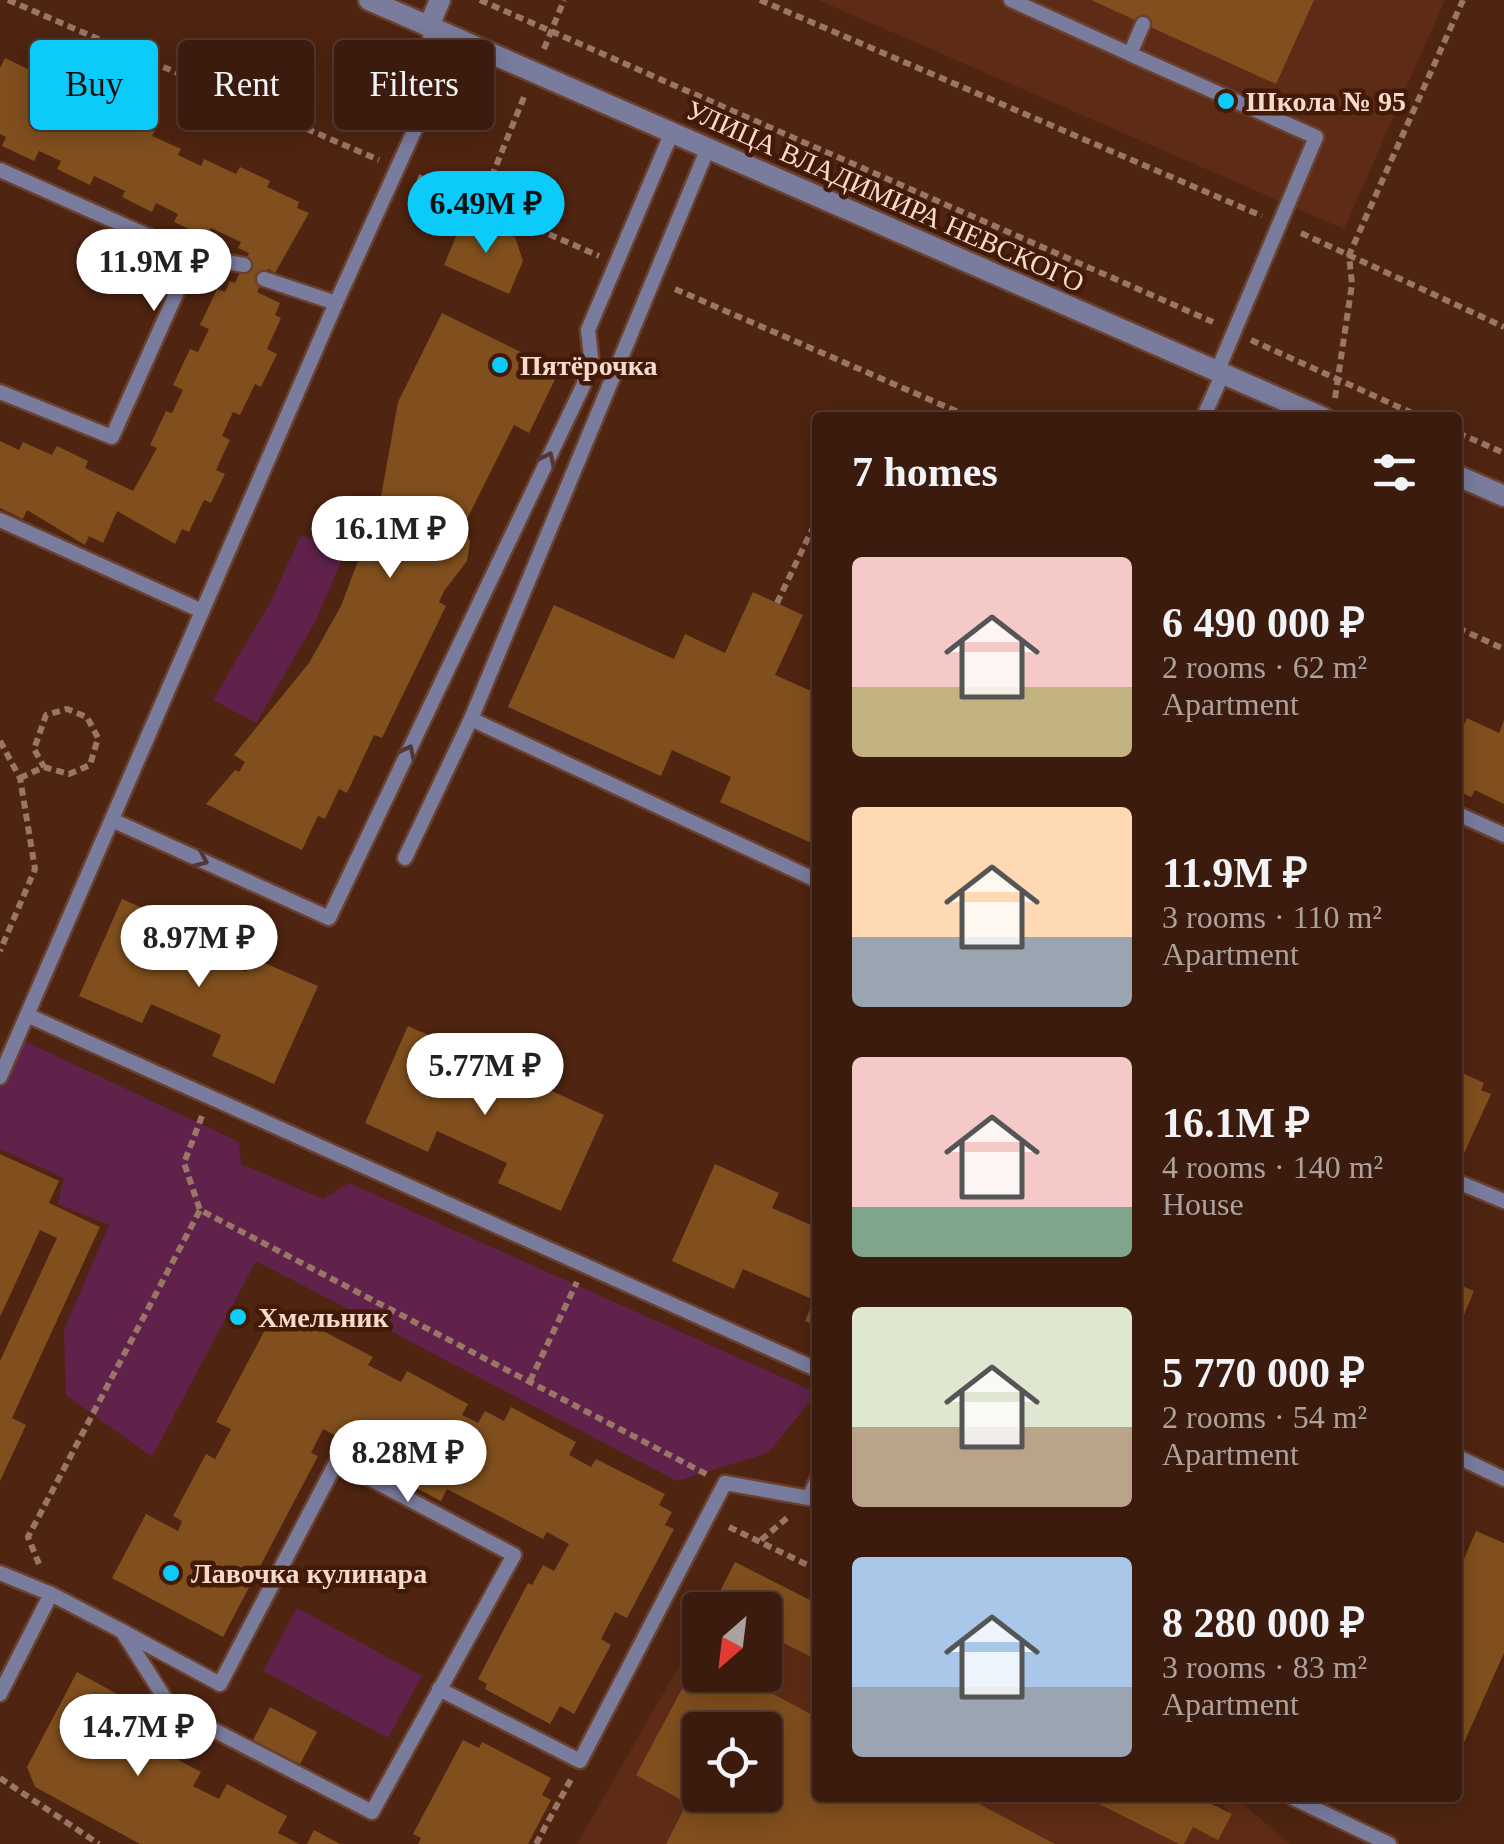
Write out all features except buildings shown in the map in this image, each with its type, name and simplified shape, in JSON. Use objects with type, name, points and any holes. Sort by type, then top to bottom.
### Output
[{"type":"street","name":"УЛИЦА ВЛАДИМИРА НЕВСКОГО","points":[[370,0],[1314,412]]},
{"type":"street","points":[[429,26],[440,0]]},
{"type":"street","points":[[1462,478],[1504,496]]},
{"type":"lane","points":[[1011,0],[1032,4],[1130,54],[1316,137],[1234,332],[1206,412]]},
{"type":"lane","points":[[1130,54],[1143,24]]},
{"type":"lane","points":[[0,1077],[336,303],[436,83],[429,26]]},
{"type":"lane","points":[[112,820],[329,918],[583,386],[591,356],[588,330],[672,132]]},
{"type":"lane","points":[[406,858],[471,719],[708,148]]},
{"type":"lane","points":[[0,170],[193,256],[244,266]]},
{"type":"lane","points":[[0,392],[112,437],[193,256]]},
{"type":"lane","points":[[264,279],[336,303]]},
{"type":"lane","points":[[0,520],[202,611]]},
{"type":"lane","points":[[471,719],[812,878]]},
{"type":"lane","points":[[1462,816],[1504,836]]},
{"type":"lane","points":[[28,1015],[812,1367]]},
{"type":"lane","points":[[1462,1184],[1504,1201]]},
{"type":"lane","points":[[0,1572],[50,1594],[122,1631],[220,1684],[338,1461],[514,1555],[372,1812],[172,1708],[122,1631]]},
{"type":"lane","points":[[1462,1464],[1504,1479]]},
{"type":"lane","points":[[438,1690],[580,1761],[724,1484],[809,1498],[812,1491]]},
{"type":"lane","points":[[0,1694],[50,1594]]},
{"type":"lane","points":[[1301,1802],[1389,1844]]},
{"type":"path","points":[[8,0],[616,263]]},
{"type":"path","points":[[480,0],[1410,412]]},
{"type":"path","points":[[472,226],[564,0]]},
{"type":"path","points":[[760,0],[1278,222],[1504,327]]},
{"type":"path","points":[[1330,412],[1339,380],[1352,284],[1349,256],[1463,0]]},
{"type":"path","points":[[654,280],[958,412]]},
{"type":"path","points":[[1462,435],[1504,453]]},
{"type":"path","points":[[777,603],[812,530]]},
{"type":"path","points":[[1462,630],[1504,649]]},
{"type":"path","points":[[20,778],[44,767],[69,774],[90,765],[98,738],[87,717],[67,710],[46,714],[34,749],[44,767]]},
{"type":"path","points":[[0,741],[20,778],[36,870],[0,951]]},
{"type":"path","points":[[210,1097],[184,1163],[200,1210],[724,1484]]},
{"type":"path","points":[[50,1594],[28,1537],[200,1210]]},
{"type":"path","points":[[530,1380],[585,1265]]},
{"type":"path","points":[[709,1519],[812,1567]]},
{"type":"path","points":[[536,1844],[580,1761]]},
{"type":"path","points":[[0,1778],[99,1844]]},
{"type":"shaded area","name":"Школа № 95","points":[[818,0],[1445,0],[1344,229]]},
{"type":"shaded area","points":[[301,535],[345,553],[314,624],[256,723],[213,700],[271,601]]},
{"type":"shaded area","points":[[20,1039],[239,1142],[241,1164],[323,1199],[349,1183],[812,1391],[812,1399],[768,1453],[677,1481],[256,1261],[152,1457],[66,1395],[64,1330],[109,1225],[58,1204],[64,1178],[0,1149],[0,1086]]},
{"type":"shaded area","points":[[735,1562],[812,1601],[812,1802],[1207,1802],[1229,1813],[1222,1802],[1241,1802],[1290,1844],[577,1844],[682,1660],[682,1692],[782,1692],[782,1592],[720,1592]]},
{"type":"shaded area","points":[[297,1608],[422,1676],[388,1738],[263,1671]]},
{"type":"place","name":"Школа № 95","points":[[1226,101]]},
{"type":"place","name":"Пятёрочка","points":[[500,365]]},
{"type":"place","name":"Хмельник","points":[[238,1317]]},
{"type":"place","name":"Лавочка кулинара","points":[[171,1573]]}]
